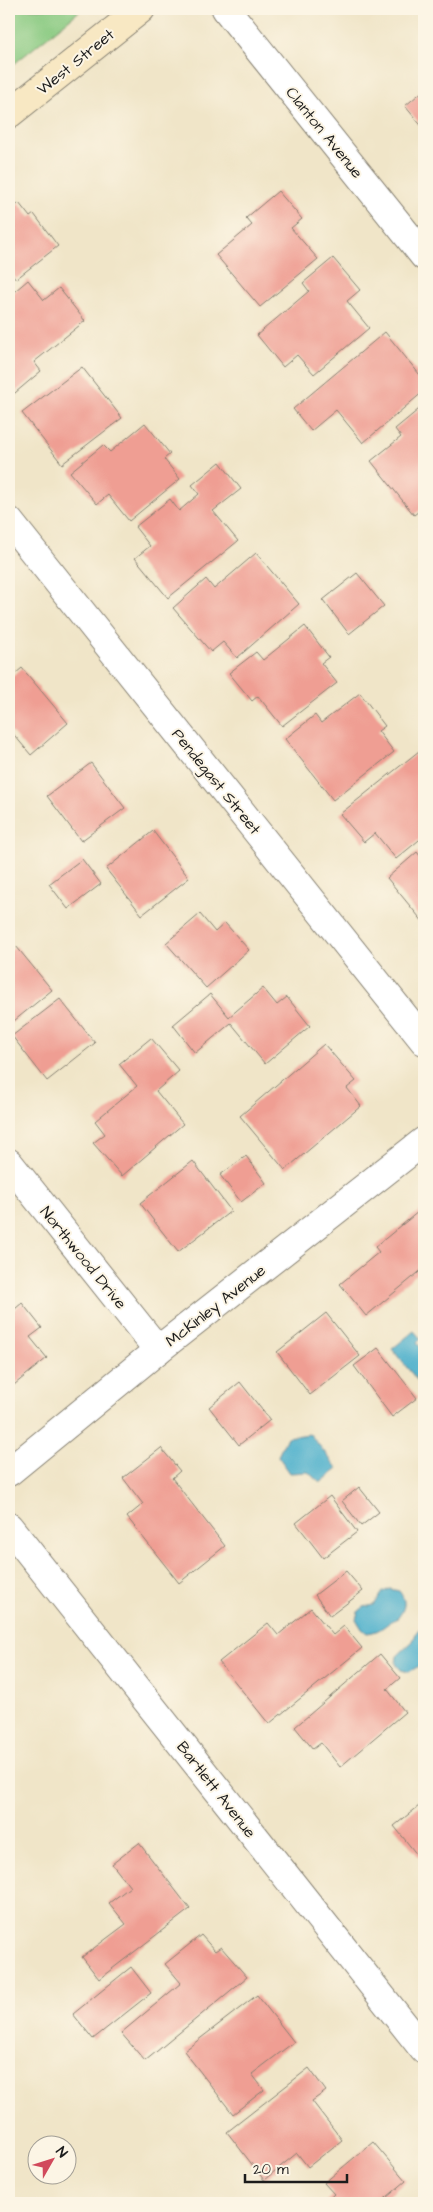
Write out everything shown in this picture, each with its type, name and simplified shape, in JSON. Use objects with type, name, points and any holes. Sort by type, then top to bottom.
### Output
[{"type":"main road","name":"West Street","points":[[9,114],[141,9]]},
{"type":"street","name":"Clanton Avenue","points":[[226,9],[424,256]]},
{"type":"street","name":"Pendegast Street","points":[[9,521],[424,1041]]},
{"type":"street","name":"McKinley Avenue","points":[[9,1472],[158,1350],[424,1142]]},
{"type":"street","name":"Northwood Drive","points":[[9,1163],[158,1350]]},
{"type":"street","name":"Bartlett Avenue","points":[[9,1527],[424,2050]]},
{"type":"green space","points":[[9,9],[82,9],[9,68]]},
{"type":"water","points":[[414,1331],[421,1339],[417,1343],[424,1352],[424,1383],[421,1385],[392,1349]]},
{"type":"water","points":[[310,1434],[338,1469],[320,1483],[308,1472],[290,1473],[278,1456],[287,1437]]},
{"type":"water","points":[[390,1589],[399,1591],[402,1595],[404,1605],[402,1612],[397,1619],[381,1629],[367,1633],[356,1619],[358,1612],[364,1607],[374,1605],[383,1592]]},
{"type":"water","points":[[424,1625],[424,1663],[409,1672],[401,1670],[396,1664],[397,1656],[413,1641],[417,1631]]},
{"type":"building","points":[[424,90],[424,129],[405,106]]},
{"type":"building","points":[[278,191],[302,219],[291,228],[318,259],[260,307],[216,255],[252,225],[246,218]]},
{"type":"building","points":[[19,203],[30,217],[34,214],[58,246],[16,279],[9,270],[9,212]]},
{"type":"building","points":[[333,258],[360,290],[347,301],[369,328],[314,374],[297,355],[283,367],[257,335],[309,291],[303,283]]},
{"type":"building","points":[[28,280],[44,300],[59,288],[85,321],[34,362],[41,371],[9,398],[9,296]]},
{"type":"building","points":[[385,332],[424,380],[424,391],[363,443],[336,410],[311,431],[293,409]]},
{"type":"building","points":[[82,367],[122,418],[62,464],[22,413]]},
{"type":"building","points":[[424,405],[424,507],[414,515],[371,461],[401,437],[395,429]]},
{"type":"building","points":[[145,423],[170,454],[164,459],[180,479],[129,521],[108,495],[97,504],[70,472],[103,445],[110,452]]},
{"type":"building","points":[[220,462],[241,489],[213,511],[238,541],[168,598],[135,558],[150,546],[135,527],[170,499],[179,511],[199,494],[192,485]]},
{"type":"building","points":[[256,553],[299,604],[237,658],[223,642],[211,652],[173,608],[206,579],[214,589]]},
{"type":"building","points":[[357,573],[384,606],[349,634],[323,600]]},
{"type":"building","points":[[305,626],[329,657],[321,663],[337,683],[282,726],[258,696],[252,701],[229,673],[256,652],[263,660]]},
{"type":"building","points":[[22,668],[68,723],[31,755],[9,729],[9,679]]},
{"type":"building","points":[[360,693],[385,726],[378,731],[394,752],[333,800],[285,739],[315,715],[321,723]]},
{"type":"building","points":[[424,747],[424,836],[396,859],[375,833],[364,842],[340,814]]},
{"type":"building","points":[[91,763],[125,808],[81,841],[47,796]]},
{"type":"building","points":[[153,831],[189,878],[142,915],[106,869]]},
{"type":"building","points":[[417,852],[424,861],[424,923],[387,878]]},
{"type":"building","points":[[82,859],[101,884],[68,909],[49,884]]},
{"type":"building","points":[[200,914],[215,932],[225,923],[249,950],[206,988],[166,943]]},
{"type":"building","points":[[16,946],[52,990],[9,1025],[9,952]]},
{"type":"building","points":[[263,988],[277,1005],[287,997],[310,1026],[265,1064],[231,1023],[195,1053],[173,1025],[210,994],[229,1017]]},
{"type":"building","points":[[60,999],[95,1043],[47,1081],[12,1036]]},
{"type":"building","points":[[151,1038],[179,1071],[156,1091],[183,1124],[122,1176],[93,1143],[105,1134],[95,1121],[137,1086],[119,1064]]},
{"type":"building","points":[[324,1044],[356,1081],[347,1088],[361,1106],[285,1170],[240,1116]]},
{"type":"building","points":[[246,1156],[266,1183],[241,1202],[220,1175]]},
{"type":"building","points":[[193,1161],[231,1211],[178,1252],[140,1203]]},
{"type":"building","points":[[424,1207],[424,1268],[366,1316],[340,1284],[379,1252],[375,1247]]},
{"type":"building","points":[[22,1303],[42,1328],[30,1337],[47,1358],[9,1389],[9,1314]]},
{"type":"building","points":[[326,1313],[360,1356],[310,1395],[277,1352]]},
{"type":"building","points":[[378,1348],[417,1398],[392,1417],[354,1366]]},
{"type":"building","points":[[240,1382],[270,1420],[239,1445],[209,1407]]},
{"type":"building","points":[[161,1448],[180,1471],[172,1478],[225,1546],[179,1583],[127,1517],[143,1504],[123,1478]]},
{"type":"building","points":[[359,1487],[379,1512],[361,1526],[342,1501]]},
{"type":"building","points":[[330,1496],[357,1532],[323,1558],[296,1523]]},
{"type":"building","points":[[346,1571],[363,1591],[330,1616],[315,1595]]},
{"type":"building","points":[[311,1608],[333,1635],[344,1626],[362,1648],[269,1724],[219,1662],[268,1623],[278,1635]]},
{"type":"building","points":[[380,1654],[400,1678],[387,1689],[405,1712],[340,1767],[321,1743],[313,1749],[295,1727]]},
{"type":"building","points":[[424,1802],[424,1859],[422,1861],[394,1826]]},
{"type":"building","points":[[139,1843],[190,1909],[99,1979],[82,1957],[126,1924],[109,1903],[130,1887],[112,1864]]},
{"type":"building","points":[[201,1935],[215,1951],[221,1947],[247,1977],[145,2061],[121,2033],[181,1983],[165,1964]]},
{"type":"building","points":[[131,1967],[151,1993],[93,2039],[73,2014]]},
{"type":"building","points":[[257,1995],[294,2042],[252,2074],[264,2090],[233,2114],[184,2051]]},
{"type":"building","points":[[309,2068],[326,2091],[312,2101],[342,2140],[308,2167],[297,2153],[264,2180],[227,2132]]},
{"type":"building","points":[[373,2142],[406,2181],[380,2203],[324,2203],[334,2194],[324,2183]]}]
